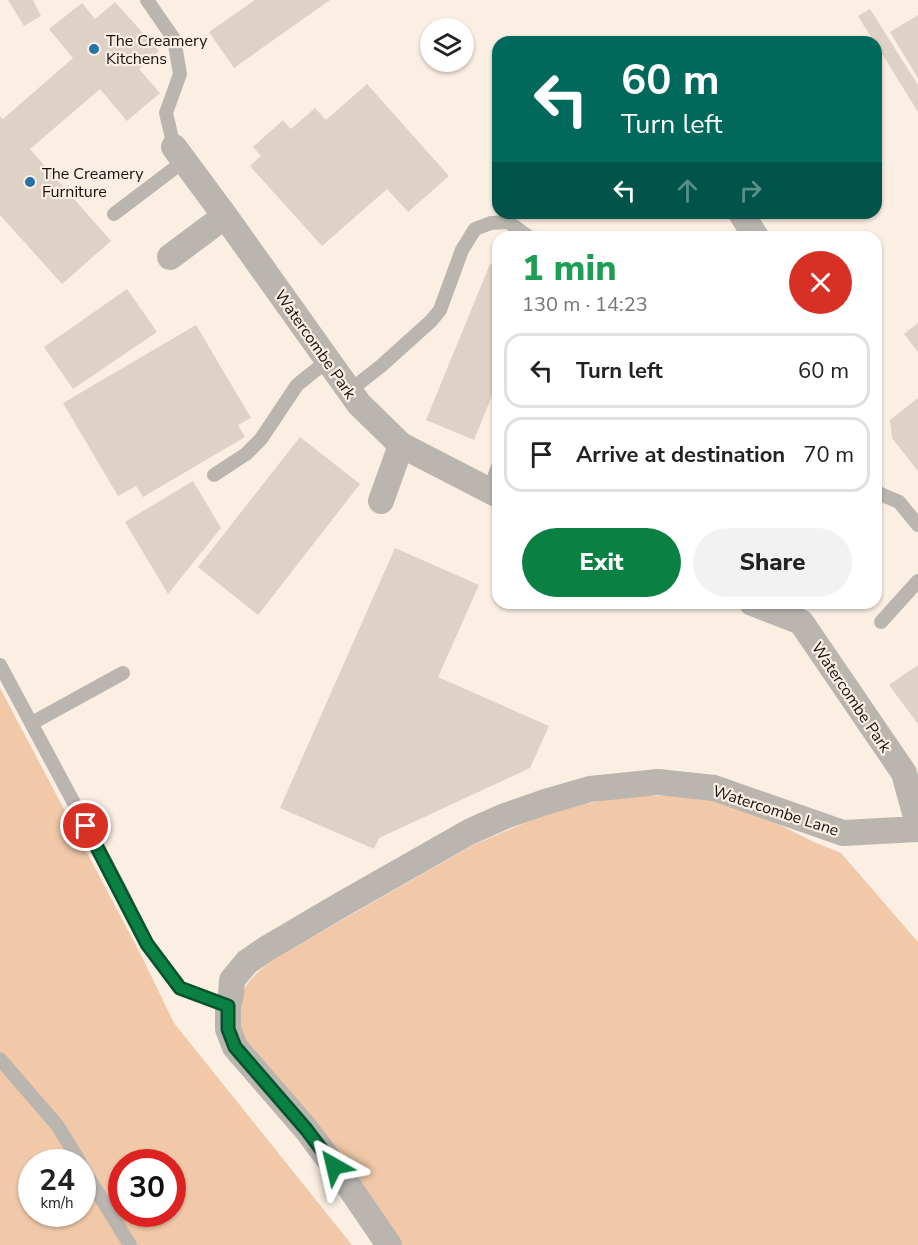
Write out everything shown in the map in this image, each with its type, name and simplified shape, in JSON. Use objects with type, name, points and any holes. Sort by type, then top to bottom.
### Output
[{"type":"street","name":"Watercombe Park","points":[[179,154],[359,404],[401,445],[492,492]]},
{"type":"street","points":[[170,257],[225,216]]},
{"type":"street","points":[[381,501],[401,445]]},
{"type":"street","name":"Watercombe Park","points":[[789,609],[807,612],[904,773],[918,824]]},
{"type":"street","name":"Watercombe Lane","points":[[389,1245],[306,1129],[235,1047],[228,1029],[228,1006],[232,980],[247,962],[339,906],[469,832],[545,802],[590,789],[658,782],[714,788],[843,832],[918,829]]},
{"type":"lane","points":[[114,214],[179,154],[166,113],[180,74],[174,39],[147,0]]},
{"type":"lane","points":[[349,391],[406,344],[440,310],[462,250],[475,229],[491,223],[508,222],[521,231]]},
{"type":"lane","points":[[214,475],[246,454],[261,439],[297,385],[327,361]]},
{"type":"lane","points":[[882,495],[899,502],[918,525]]},
{"type":"lane","points":[[881,622],[918,581]]},
{"type":"lane","points":[[0,665],[147,944],[180,988],[228,1006]]},
{"type":"lane","points":[[32,723],[123,673]]},
{"type":"lane","points":[[0,1059],[57,1125],[72,1149]]},
{"type":"lane","points":[[96,1190],[130,1245]]},
{"type":"shaded area","points":[[0,688],[141,955],[174,1023],[352,1245],[0,1245]]},
{"type":"shaded area","points":[[623,796],[722,796],[841,853],[918,942],[918,1245],[400,1245],[241,1037],[240,1007],[243,991],[256,974],[279,956],[473,845],[553,811]]},
{"type":"building","points":[[8,0],[33,0],[41,16],[24,26]]},
{"type":"building","points":[[255,0],[330,0],[234,68],[209,32]]},
{"type":"building","points":[[115,2],[159,51],[139,69],[160,93],[127,121],[100,89],[30,149],[111,241],[62,284],[0,215],[0,116],[3,119],[73,58],[49,29],[82,3],[95,19]]},
{"type":"building","points":[[870,9],[918,85],[918,112],[882,54],[882,36],[870,36],[858,16]]},
{"type":"building","points":[[918,15],[918,78],[890,32]]},
{"type":"building","points":[[367,84],[449,176],[408,212],[387,189],[322,246],[250,166],[261,156],[253,147],[283,120],[291,129],[315,108],[326,120]]},
{"type":"building","points":[[490,264],[492,265],[492,396],[474,440],[426,420]]},
{"type":"building","points":[[127,289],[157,332],[73,389],[44,347]]},
{"type":"building","points":[[918,323],[918,352],[904,334]]},
{"type":"building","points":[[196,325],[251,418],[238,425],[245,437],[143,497],[136,486],[118,496],[63,403]]},
{"type":"building","points":[[918,398],[918,471],[892,438],[890,420]]},
{"type":"building","points":[[300,437],[360,484],[258,615],[198,567]]},
{"type":"building","points":[[193,481],[221,528],[168,594],[125,522]]},
{"type":"building","points":[[395,548],[479,585],[438,677],[549,726],[530,768],[379,838],[374,849],[280,808]]},
{"type":"building","points":[[918,665],[918,724],[889,685]]},
{"type":"place","name":"The Creamery Kitchens","points":[[94,49]]},
{"type":"place","name":"The Creamery Furniture","points":[[30,182]]},
{"type":"route","points":[[86,826],[147,944],[180,988],[228,1006],[228,1029],[235,1047],[306,1129],[334,1166]]}]
